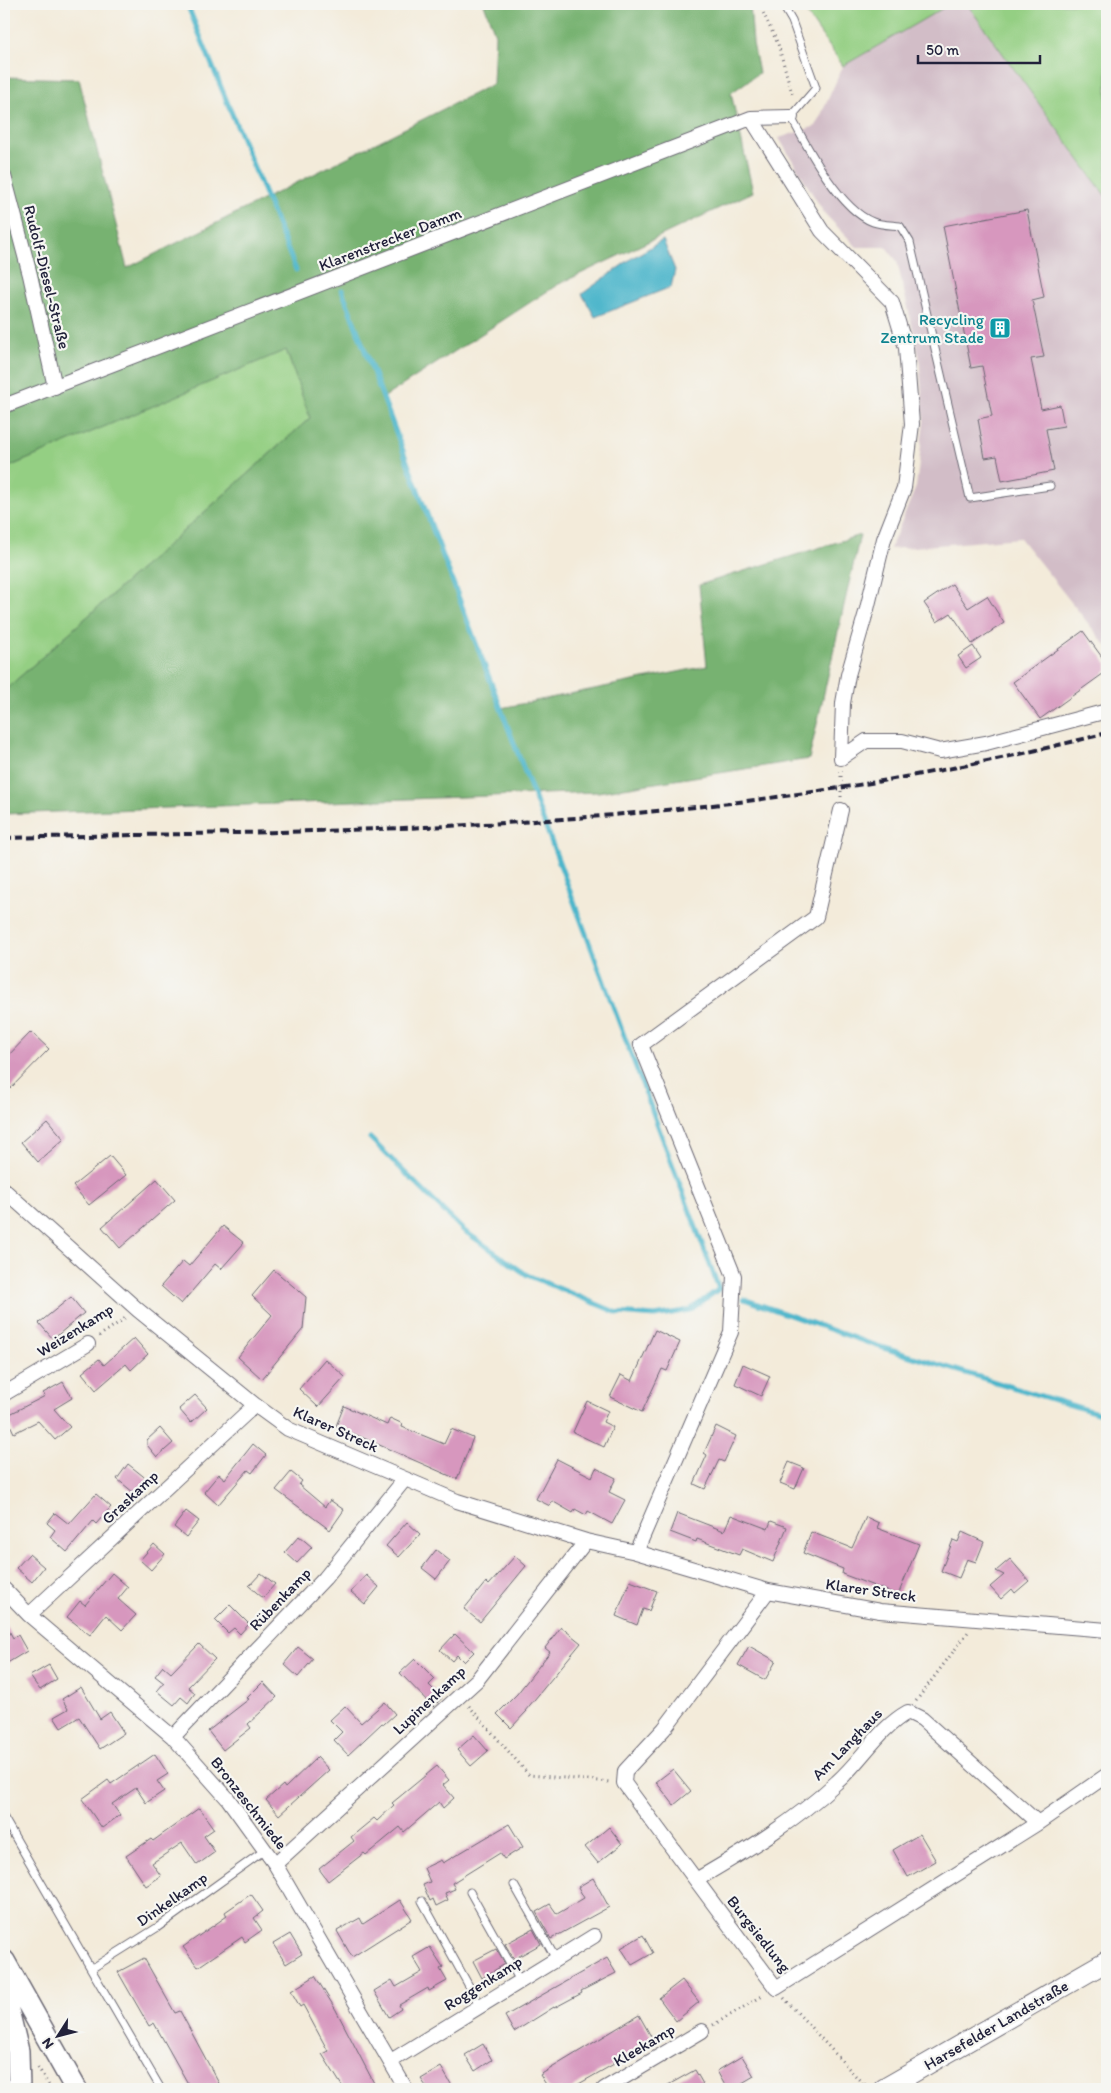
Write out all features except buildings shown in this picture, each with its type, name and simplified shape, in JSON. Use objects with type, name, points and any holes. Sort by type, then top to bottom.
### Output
[{"type":"main road","points":[[4,1961],[76,2089]]},
{"type":"main road","name":"Harsefelder Landstraße","points":[[884,2089],[1107,1961]]},
{"type":"main road","points":[[4,1994],[18,2051],[19,2089]]},
{"type":"street","name":"Klarenstrecker Damm","points":[[4,406],[751,118],[794,114]]},
{"type":"street","points":[[751,118],[822,232],[892,302],[906,348],[912,424],[904,488],[884,539],[848,675],[843,702],[841,758]]},
{"type":"street","name":"Rudolf-Diesel-Straße","points":[[4,176],[30,274],[55,387]]},
{"type":"street","points":[[841,758],[866,741],[902,741],[940,751],[986,743],[1107,711]]},
{"type":"street","points":[[636,1552],[731,1332],[734,1276],[641,1045],[816,917],[841,810]]},
{"type":"street","name":"Klarer Streck","points":[[4,1190],[138,1310],[255,1405],[288,1429],[457,1501],[586,1541],[636,1552],[768,1591],[880,1611],[1107,1630]]},
{"type":"street","name":"Weizenkamp","points":[[4,1394],[88,1344]]},
{"type":"street","name":"Graskamp","points":[[29,1615],[255,1405]]},
{"type":"street","name":"Rübenkamp","points":[[173,1736],[325,1578],[405,1479]]},
{"type":"street","name":"Lupinenkamp","points":[[275,1864],[477,1680],[586,1541]]},
{"type":"street","name":"Bronzeschmiede","points":[[4,1589],[29,1615],[173,1736],[228,1800],[275,1864],[406,2089]]},
{"type":"street","points":[[624,1783],[625,1771],[664,1729],[768,1591]]},
{"type":"street","name":"Am Langhaus","points":[[696,1880],[792,1821],[839,1781],[894,1720],[908,1712],[922,1719],[1038,1823]]},
{"type":"street","name":"Burgsiedlung","points":[[624,1783],[776,1988],[1038,1823],[1107,1775]]},
{"type":"street","name":"Roggenkamp","points":[[391,2061],[594,1936]]},
{"type":"street","name":"Kleekamp","points":[[604,2089],[702,2031]]},
{"type":"lane","points":[[782,4],[792,21],[816,88],[794,114],[814,159],[852,210],[874,222],[900,226],[910,242],[970,498],[1050,486]]},
{"type":"lane","points":[[4,1818],[161,2089]]},
{"type":"lane","name":"Dinkelkamp","points":[[91,1969],[158,1927],[266,1850]]},
{"type":"lane","points":[[514,1885],[556,1960]]},
{"type":"lane","points":[[470,1892],[520,1981]]},
{"type":"lane","points":[[422,1901],[480,2006]]},
{"type":"path","points":[[759,4],[778,44],[794,114]]},
{"type":"path","points":[[841,758],[841,810]]},
{"type":"path","name":"Weizenkamp","points":[[88,1344],[138,1310]]},
{"type":"path","points":[[908,1712],[978,1619]]},
{"type":"path","points":[[459,1696],[529,1775],[624,1783]]},
{"type":"path","points":[[702,2031],[776,1988],[864,2085]]},
{"type":"shaded area","name":"Recycling Zentrum Stade","points":[[950,4],[967,4],[1107,198],[1107,647],[1020,538],[890,549],[916,487],[924,421],[919,356],[897,261],[886,247],[857,247],[824,213],[779,138],[816,126],[843,66]]},
{"type":"green space","points":[[484,4],[750,4],[753,43],[759,73],[731,93],[753,192],[557,285],[383,398],[501,708],[707,666],[699,585],[860,535],[809,759],[598,792],[4,814],[4,691],[310,418],[286,350],[4,469],[4,77],[79,79],[127,268],[493,84],[495,34]]},
{"type":"green space","points":[[800,4],[950,4],[843,66]]},
{"type":"green space","points":[[967,4],[1107,4],[1107,198]]},
{"type":"green space","points":[[286,349],[310,418],[4,691],[4,469]]},
{"type":"water","points":[[663,240],[675,270],[671,287],[595,317],[582,294],[632,258]]},
{"type":"waterway","points":[[187,4],[296,270]]},
{"type":"waterway","points":[[342,290],[719,1289],[690,1310],[655,1316],[618,1313],[527,1275],[463,1230],[370,1138]]},
{"type":"waterway","points":[[744,1299],[874,1345],[1107,1416]]},
{"type":"railway","points":[[4,838],[283,832],[492,824],[699,807],[905,777],[972,764],[1107,733]]},
{"type":"place","name":"Recycling Zentrum Stade","points":[[1000,328]]}]
